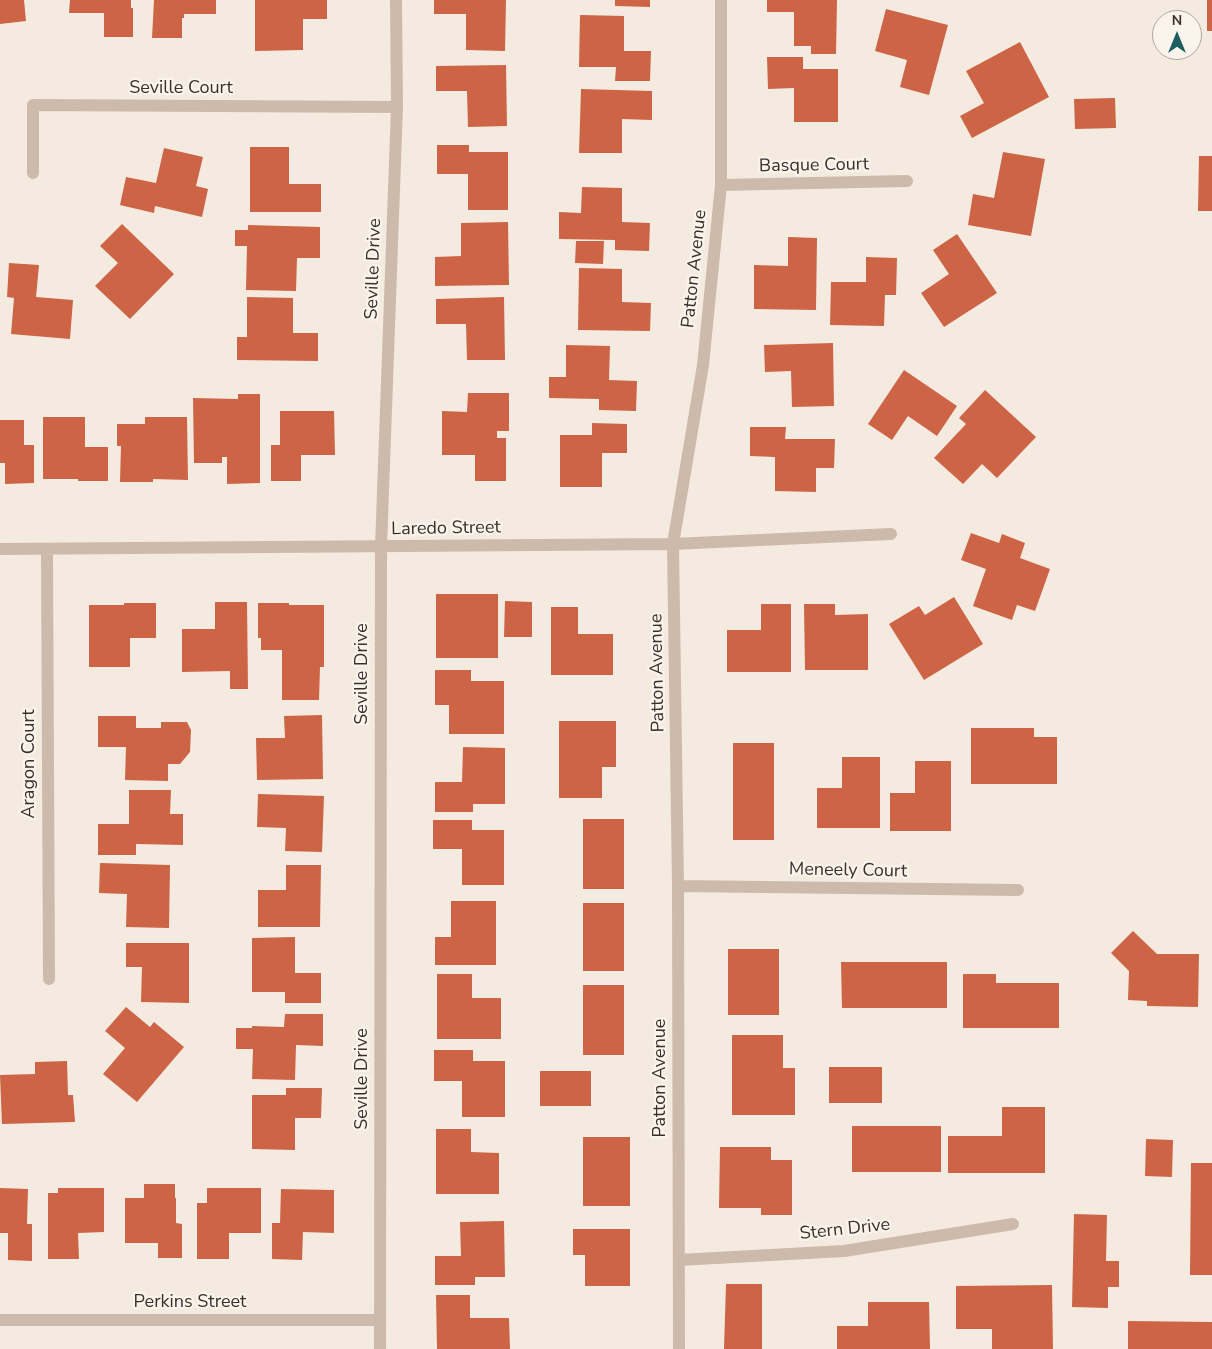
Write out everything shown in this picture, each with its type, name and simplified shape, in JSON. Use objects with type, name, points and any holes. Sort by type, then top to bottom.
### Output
[{"type":"street","name":"Seville Drive","points":[[380,1349],[381,547],[397,107],[396,0]]},
{"type":"street","name":"Patton Avenue","points":[[679,1349],[678,886],[674,544],[703,365],[721,185],[721,0]]},
{"type":"street","name":"Seville Court","points":[[32,173],[32,105],[397,107]]},
{"type":"street","name":"Basque Court","points":[[721,185],[907,181]]},
{"type":"street","name":"Laredo Street","points":[[0,549],[674,544],[891,534]]},
{"type":"street","name":"Aragon Court","points":[[47,549],[49,979]]},
{"type":"street","name":"Meneely Court","points":[[678,886],[1018,890]]},
{"type":"street","name":"Stern Drive","points":[[679,1260],[844,1251],[1014,1224]]},
{"type":"street","name":"Perkins Street","points":[[0,1320],[380,1320]]},
{"type":"building","points":[[0,0],[24,0],[26,21],[0,24]]},
{"type":"building","points":[[70,0],[131,0],[131,8],[133,8],[133,37],[104,37],[104,13],[69,13]]},
{"type":"building","points":[[154,0],[216,0],[216,14],[184,14],[184,18],[182,18],[182,38],[152,38]]},
{"type":"building","points":[[255,0],[327,0],[327,19],[303,19],[303,50],[255,51]]},
{"type":"building","points":[[434,0],[506,0],[505,51],[466,50],[466,14],[434,14]]},
{"type":"building","points":[[615,0],[650,0],[650,7],[615,6]]},
{"type":"building","points":[[767,0],[837,0],[836,54],[811,54],[811,46],[794,46],[794,12],[767,12]]},
{"type":"building","points":[[1207,0],[1212,0],[1212,31],[1207,31]]},
{"type":"building","points":[[886,9],[948,25],[929,95],[900,87],[907,60],[875,51]]},
{"type":"building","points":[[580,15],[624,16],[624,51],[651,51],[650,81],[615,81],[616,67],[579,67]]},
{"type":"building","points":[[1020,42],[1049,97],[972,138],[960,116],[984,103],[966,71]]},
{"type":"building","points":[[767,57],[803,57],[803,69],[838,69],[838,122],[794,122],[794,88],[768,89]]},
{"type":"building","points":[[506,65],[507,126],[468,127],[467,91],[436,91],[436,66]]},
{"type":"building","points":[[581,89],[652,91],[652,120],[622,119],[622,153],[579,153]]},
{"type":"building","points":[[1115,98],[1116,128],[1075,129],[1074,99]]},
{"type":"building","points":[[437,145],[469,145],[469,152],[508,152],[508,210],[468,210],[468,174],[437,174]]},
{"type":"building","points":[[250,147],[289,147],[289,184],[321,184],[321,212],[250,212]]},
{"type":"building","points":[[164,148],[203,157],[196,186],[208,189],[202,217],[155,206],[154,213],[120,205],[126,177],[156,183]]},
{"type":"building","points":[[1003,152],[1045,159],[1031,236],[968,225],[973,194],[994,198]]},
{"type":"building","points":[[1199,156],[1212,156],[1212,211],[1198,211]]},
{"type":"building","points":[[582,187],[622,188],[622,222],[650,223],[649,251],[615,250],[615,240],[559,239],[559,212],[581,213]]},
{"type":"building","points":[[508,222],[509,285],[435,286],[435,257],[461,256],[461,223]]},
{"type":"building","points":[[122,224],[174,274],[130,319],[95,286],[118,263],[100,246]]},
{"type":"building","points":[[248,225],[320,227],[320,258],[297,258],[296,291],[246,290],[247,246],[235,246],[235,230],[248,230]]},
{"type":"building","points":[[957,234],[997,293],[944,327],[921,293],[949,274],[933,250]]},
{"type":"building","points":[[788,237],[817,238],[816,310],[754,309],[754,265],[788,266]]},
{"type":"building","points":[[576,241],[604,241],[603,264],[575,263]]},
{"type":"building","points":[[866,257],[897,258],[896,295],[885,295],[884,326],[830,325],[831,282],[866,282]]},
{"type":"building","points":[[9,263],[39,265],[36,297],[73,300],[70,339],[11,334],[14,298],[7,297]]},
{"type":"building","points":[[579,268],[622,269],[622,302],[651,303],[650,331],[578,330]]},
{"type":"building","points":[[247,297],[293,298],[293,333],[318,333],[318,361],[237,360],[237,337],[247,337]]},
{"type":"building","points":[[504,297],[505,360],[467,360],[466,324],[436,324],[436,299]]},
{"type":"building","points":[[833,343],[834,406],[792,407],[791,371],[765,372],[764,345]]},
{"type":"building","points":[[566,345],[610,346],[609,380],[637,381],[636,411],[599,410],[599,399],[549,398],[549,377],[566,377]]},
{"type":"building","points":[[904,370],[957,406],[937,436],[908,416],[892,440],[868,424]]},
{"type":"building","points":[[985,390],[1036,437],[997,478],[982,464],[963,484],[934,458],[966,424],[959,418]]},
{"type":"building","points":[[468,393],[509,393],[509,431],[497,431],[497,438],[506,438],[506,481],[475,481],[475,455],[442,455],[442,411],[467,412]]},
{"type":"building","points":[[238,394],[260,394],[260,483],[227,484],[227,457],[222,457],[222,463],[194,463],[193,398],[238,399]]},
{"type":"building","points":[[280,411],[334,411],[335,455],[301,455],[301,481],[271,481],[271,445],[280,445]]},
{"type":"building","points":[[43,417],[85,417],[85,447],[108,447],[108,481],[43,479]]},
{"type":"building","points":[[145,417],[187,417],[188,480],[153,479],[153,482],[120,482],[121,446],[117,446],[117,424],[145,424]]},
{"type":"building","points":[[0,420],[24,420],[24,445],[34,445],[34,483],[5,484],[5,463],[0,463]]},
{"type":"building","points":[[592,423],[627,424],[627,453],[602,453],[602,487],[560,487],[560,435],[592,435]]},
{"type":"building","points":[[750,427],[786,427],[785,439],[835,439],[834,468],[816,468],[816,492],[775,491],[775,457],[750,456]]},
{"type":"building","points":[[971,533],[999,543],[1002,534],[1025,543],[1020,558],[1050,569],[1035,611],[1017,605],[1012,620],[973,606],[986,569],[961,560]]},
{"type":"building","points":[[436,594],[498,594],[498,658],[436,658]]},
{"type":"building","points":[[954,597],[983,644],[924,680],[889,624],[919,606],[925,615]]},
{"type":"building","points":[[505,601],[532,602],[532,637],[504,637]]},
{"type":"building","points":[[215,602],[247,602],[248,689],[230,689],[230,671],[182,672],[182,629],[215,629]]},
{"type":"building","points":[[124,603],[156,603],[156,638],[130,638],[130,667],[89,667],[89,605],[124,605]]},
{"type":"building","points":[[258,603],[324,605],[324,667],[320,667],[319,700],[282,700],[282,650],[261,650],[261,638],[258,638]]},
{"type":"building","points":[[761,604],[791,604],[791,672],[727,672],[727,630],[761,630]]},
{"type":"building","points":[[804,604],[835,604],[835,615],[868,614],[868,670],[805,670]]},
{"type":"building","points":[[551,607],[578,607],[578,634],[613,634],[613,675],[551,675]]},
{"type":"building","points":[[435,670],[471,670],[471,681],[504,681],[504,734],[449,734],[449,705],[435,705]]},
{"type":"building","points":[[322,715],[323,779],[257,780],[256,738],[285,738],[284,716]]},
{"type":"building","points":[[98,716],[136,716],[136,728],[161,728],[161,722],[187,722],[191,730],[190,752],[180,764],[168,764],[168,781],[125,780],[126,747],[98,747]]},
{"type":"building","points":[[559,721],[616,721],[616,767],[602,767],[602,798],[559,798]]},
{"type":"building","points":[[971,728],[1034,728],[1034,737],[1057,737],[1057,784],[971,784]]},
{"type":"building","points":[[733,743],[774,743],[774,840],[733,840]]},
{"type":"building","points":[[463,747],[505,748],[505,804],[473,804],[473,812],[435,812],[435,782],[462,782]]},
{"type":"building","points":[[842,757],[880,757],[880,828],[817,828],[817,788],[842,788]]},
{"type":"building","points":[[915,761],[951,761],[951,831],[890,831],[890,793],[915,793]]},
{"type":"building","points":[[129,790],[171,790],[170,814],[183,814],[183,845],[136,844],[136,855],[98,855],[98,824],[129,824]]},
{"type":"building","points":[[258,794],[324,796],[322,852],[285,851],[286,828],[257,827]]},
{"type":"building","points":[[583,819],[624,819],[624,889],[583,889]]},
{"type":"building","points":[[433,820],[472,820],[472,830],[504,830],[504,885],[462,885],[462,849],[433,849]]},
{"type":"building","points":[[100,863],[170,865],[169,928],[126,927],[127,894],[99,893]]},
{"type":"building","points":[[286,865],[321,865],[320,927],[258,927],[258,890],[286,890]]},
{"type":"building","points":[[451,901],[496,901],[496,965],[435,965],[435,937],[451,937]]},
{"type":"building","points":[[583,903],[624,903],[624,971],[583,971]]},
{"type":"building","points":[[1133,931],[1157,954],[1199,954],[1198,1007],[1147,1006],[1147,1001],[1128,1000],[1129,971],[1111,953]]},
{"type":"building","points":[[295,937],[295,973],[321,973],[321,1003],[285,1003],[285,992],[252,992],[252,938]]},
{"type":"building","points":[[126,943],[189,943],[189,1003],[141,1002],[142,967],[126,967]]},
{"type":"building","points":[[728,949],[779,949],[779,1015],[728,1015]]},
{"type":"building","points":[[841,962],[947,962],[947,1008],[842,1008]]},
{"type":"building","points":[[437,974],[472,974],[472,998],[501,998],[501,1039],[437,1039]]},
{"type":"building","points":[[963,974],[996,974],[996,983],[1059,983],[1059,1028],[963,1028]]},
{"type":"building","points":[[583,985],[624,985],[624,1055],[583,1055]]},
{"type":"building","points":[[126,1007],[150,1027],[154,1022],[184,1047],[137,1102],[103,1074],[125,1048],[105,1031]]},
{"type":"building","points":[[285,1014],[323,1014],[323,1046],[296,1045],[295,1080],[252,1079],[253,1049],[236,1049],[236,1028],[252,1028],[252,1026],[284,1027]]},
{"type":"building","points":[[732,1035],[783,1035],[783,1068],[795,1068],[795,1115],[732,1115]]},
{"type":"building","points":[[434,1050],[473,1050],[473,1061],[505,1061],[505,1117],[462,1117],[462,1081],[434,1081]]},
{"type":"building","points":[[67,1061],[68,1095],[73,1095],[75,1122],[2,1124],[0,1075],[35,1074],[35,1062]]},
{"type":"building","points":[[829,1067],[882,1067],[882,1103],[829,1103]]},
{"type":"building","points":[[540,1071],[591,1071],[591,1106],[540,1106]]},
{"type":"building","points":[[286,1088],[322,1088],[321,1118],[295,1118],[295,1150],[252,1149],[252,1095],[286,1095]]},
{"type":"building","points":[[1002,1107],[1045,1107],[1045,1173],[948,1173],[948,1136],[1002,1136]]},
{"type":"building","points":[[852,1126],[941,1126],[941,1172],[852,1172]]},
{"type":"building","points":[[436,1129],[471,1129],[471,1152],[499,1153],[499,1194],[436,1194]]},
{"type":"building","points":[[583,1137],[630,1137],[630,1206],[583,1206]]},
{"type":"building","points":[[1146,1139],[1173,1140],[1172,1177],[1145,1176]]},
{"type":"building","points":[[720,1147],[771,1147],[771,1160],[792,1160],[792,1215],[761,1215],[761,1208],[719,1208]]},
{"type":"building","points":[[1191,1163],[1212,1163],[1212,1275],[1190,1275]]},
{"type":"building","points":[[144,1184],[175,1184],[176,1223],[182,1224],[182,1258],[158,1258],[158,1243],[125,1243],[125,1198],[144,1198]]},
{"type":"building","points":[[0,1188],[28,1189],[27,1224],[32,1224],[32,1261],[8,1260],[8,1233],[0,1233]]},
{"type":"building","points":[[58,1188],[104,1188],[104,1232],[78,1233],[79,1259],[48,1259],[48,1193],[58,1193]]},
{"type":"building","points":[[207,1188],[261,1188],[261,1233],[229,1233],[229,1259],[197,1259],[197,1203],[207,1203]]},
{"type":"building","points":[[281,1189],[334,1190],[334,1233],[303,1232],[302,1260],[272,1259],[272,1223],[280,1223]]},
{"type":"building","points":[[1074,1214],[1107,1215],[1106,1261],[1119,1261],[1119,1287],[1108,1287],[1108,1308],[1072,1307]]},
{"type":"building","points":[[504,1221],[505,1277],[475,1277],[475,1285],[435,1285],[435,1256],[461,1256],[460,1222]]},
{"type":"building","points":[[573,1229],[630,1229],[630,1286],[585,1286],[585,1255],[573,1255]]},
{"type":"building","points":[[726,1284],[762,1284],[762,1349],[724,1349]]},
{"type":"building","points":[[1052,1285],[1053,1349],[992,1349],[992,1329],[956,1329],[956,1286]]},
{"type":"building","points":[[436,1295],[470,1295],[470,1318],[509,1318],[510,1349],[437,1349]]},
{"type":"building","points":[[868,1302],[929,1302],[930,1349],[837,1349],[837,1326],[868,1326]]},
{"type":"building","points":[[1128,1321],[1212,1322],[1212,1349],[1128,1349]]}]
